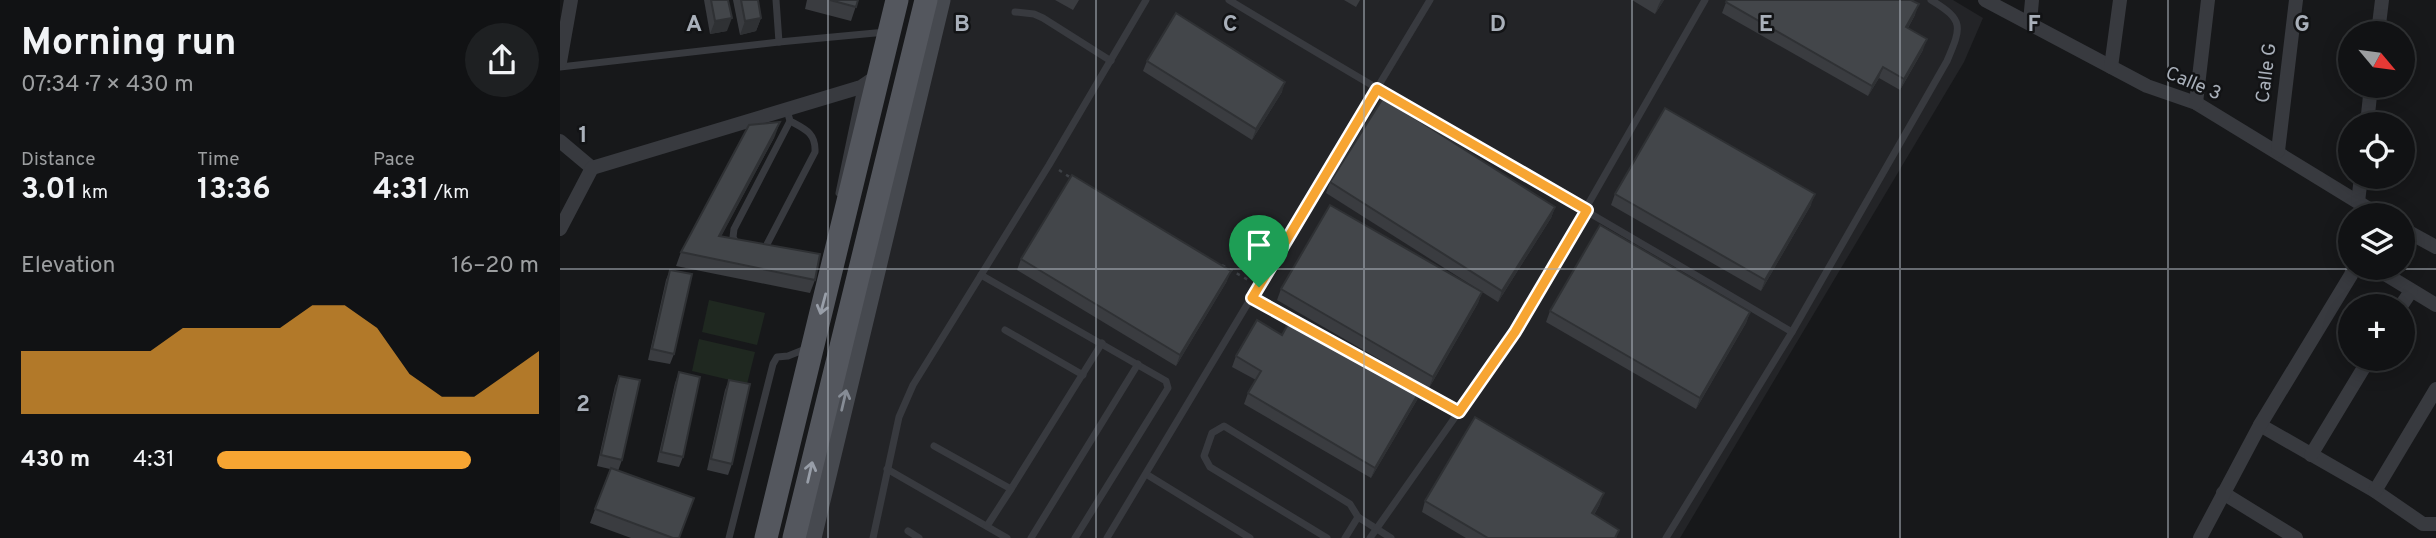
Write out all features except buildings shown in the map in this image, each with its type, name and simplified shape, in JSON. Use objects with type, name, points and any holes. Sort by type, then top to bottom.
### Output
[{"type":"main road","points":[[766,538],[871,80],[890,32],[897,0]]},
{"type":"main road","points":[[794,538],[926,0]]},
{"type":"street","points":[[560,62],[571,0]]},
{"type":"street","points":[[811,538],[940,0]]},
{"type":"street","name":"Calle 3","points":[[1985,0],[2147,86],[2196,103],[2358,202]]},
{"type":"street","points":[[2030,22],[2032,0]]},
{"type":"street","points":[[2111,67],[2120,0]]},
{"type":"street","points":[[2196,103],[2208,0]]},
{"type":"street","name":"Calle G","points":[[2277,151],[2296,0]]},
{"type":"street","points":[[2379,21],[2382,0]]},
{"type":"street","points":[[560,229],[592,168],[788,116],[871,80]]},
{"type":"street","points":[[560,141],[592,168]]},
{"type":"street","points":[[2358,202],[2360,189]]},
{"type":"street","points":[[2415,236],[2436,247]]},
{"type":"street","points":[[2200,538],[2260,425],[2348,280]]},
{"type":"street","points":[[2394,280],[2436,305]]},
{"type":"street","points":[[2311,455],[2363,371]]},
{"type":"street","points":[[2375,491],[2436,389]]},
{"type":"street","points":[[2260,425],[2375,491],[2423,524],[2436,524]]},
{"type":"street","points":[[2223,493],[2296,538]]},
{"type":"lane","points":[[776,0],[779,41]]},
{"type":"lane","points":[[873,538],[899,416],[913,384],[1049,165],[1146,0]]},
{"type":"lane","points":[[1229,0],[1792,332]]},
{"type":"lane","points":[[1107,538],[1430,0]]},
{"type":"lane","points":[[1370,538],[1515,332],[1705,0]]},
{"type":"lane","points":[[1667,538],[1792,332],[1947,61],[1956,40],[1958,22],[1952,13],[1931,0]]},
{"type":"lane","points":[[1015,12],[1043,18],[1111,61]]},
{"type":"lane","points":[[560,67],[779,41],[890,32]]},
{"type":"lane","points":[[838,196],[871,80]]},
{"type":"lane","points":[[762,254],[815,152],[816,142],[813,136],[788,116],[734,229],[733,237],[746,251],[762,254],[774,256]]},
{"type":"lane","points":[[981,275],[1166,381],[1168,388],[1075,538]]},
{"type":"lane","points":[[1005,330],[1083,375]]},
{"type":"lane","points":[[987,526],[1102,343]]},
{"type":"lane","points":[[729,538],[773,364],[777,357],[788,356],[812,346]]},
{"type":"lane","points":[[1031,538],[1138,364]]},
{"type":"lane","points":[[1327,538],[1210,467],[1204,456],[1212,433],[1224,426],[1350,504],[1358,517],[1391,538]]},
{"type":"lane","points":[[934,446],[1010,489]]},
{"type":"lane","points":[[887,470],[1003,537]]},
{"type":"lane","points":[[1146,474],[1250,538]]},
{"type":"lane","points":[[1345,538],[1358,517]]},
{"type":"lane","points":[[908,531],[919,538]]},
{"type":"path","points":[[1049,165],[1073,178]]},
{"type":"path","points":[[1212,260],[1259,287]]},
{"type":"path","points":[[1252,298],[1301,325]]},
{"type":"path","points":[[1410,385],[1459,412]]},
{"type":"shaded area","points":[[929,0],[1953,0],[1983,18],[1964,62],[1680,538],[798,538]]},
{"type":"shaded area","points":[[709,300],[765,313],[757,345],[702,332]]},
{"type":"shaded area","points":[[699,339],[755,352],[747,384],[692,371]]},
{"type":"route","points":[[1377,89],[1587,210],[1515,332],[1459,412],[1252,298],[1259,287],[1377,89]]}]
